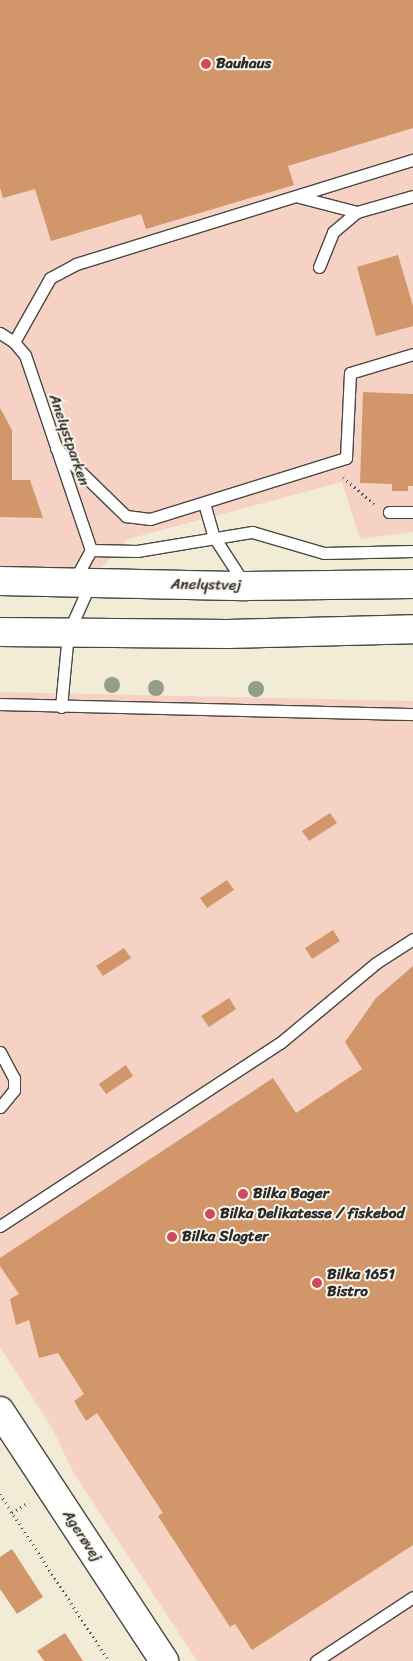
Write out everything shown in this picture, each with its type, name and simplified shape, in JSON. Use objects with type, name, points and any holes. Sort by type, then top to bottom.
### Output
[{"type":"street","name":"Anelystvej","points":[[0,581],[246,586],[413,584]]},
{"type":"street","points":[[0,632],[413,629]]},
{"type":"street","name":"Agerøvej","points":[[0,1411],[164,1661]]},
{"type":"lane","points":[[14,342],[50,278],[76,264],[299,197],[333,183],[413,160]]},
{"type":"lane","points":[[319,267],[333,232],[357,212],[413,196]]},
{"type":"lane","points":[[299,197],[357,212]]},
{"type":"lane","name":"Anelystparken","points":[[0,334],[14,342],[24,355],[91,550]]},
{"type":"lane","points":[[56,448],[126,516],[150,519],[346,458],[350,373],[413,354]]},
{"type":"lane","points":[[204,503],[214,537],[246,586]]},
{"type":"lane","points":[[389,512],[413,512]]},
{"type":"lane","points":[[61,707],[68,633],[91,550],[137,551],[252,532],[324,553],[413,551]]},
{"type":"lane","points":[[0,704],[61,707],[413,714]]},
{"type":"lane","points":[[0,1226],[280,1043],[376,963],[413,939]]},
{"type":"lane","points":[[0,1052],[14,1078],[14,1090],[0,1107]]},
{"type":"lane","points":[[316,1661],[413,1598]]},
{"type":"path","points":[[328,463],[368,500],[389,512]]},
{"type":"path","points":[[0,1494],[109,1661]]},
{"type":"shaded area","points":[[0,0],[413,0],[413,532],[360,539],[342,482],[128,539],[95,575],[0,571]]},
{"type":"shaded area","points":[[0,692],[413,701],[413,1661],[197,1661],[73,1472],[53,1430],[0,1347]]},
{"type":"building","name":"Bauhaus","points":[[0,0],[413,0],[413,128],[288,166],[294,185],[146,229],[141,214],[51,241],[35,189],[3,198],[0,188]]},
{"type":"building","points":[[398,255],[413,306],[413,326],[376,336],[357,267]]},
{"type":"building","points":[[363,392],[413,394],[413,486],[408,486],[408,491],[392,491],[392,484],[360,483]]},
{"type":"building","points":[[0,408],[12,430],[12,480],[30,480],[43,518],[0,517]]},
{"type":"building","points":[[330,813],[337,823],[309,841],[302,831]]},
{"type":"building","points":[[227,880],[234,890],[207,908],[200,898]]},
{"type":"building","points":[[333,930],[340,941],[312,959],[305,948]]},
{"type":"building","points":[[124,948],[131,958],[103,976],[96,966]]},
{"type":"building","points":[[413,966],[413,1545],[252,1650],[235,1624],[230,1627],[158,1516],[163,1513],[97,1413],[86,1421],[74,1401],[84,1394],[58,1353],[39,1358],[29,1320],[16,1325],[10,1299],[19,1294],[0,1266],[0,1258],[273,1078],[296,1113],[362,1069],[345,1042],[376,998]]},
{"type":"building","points":[[229,998],[236,1009],[209,1027],[201,1016]]},
{"type":"building","points":[[126,1065],[133,1076],[106,1094],[99,1084]]},
{"type":"building","points":[[12,1549],[43,1597],[17,1614],[0,1589],[0,1557]]},
{"type":"building","points":[[65,1633],[83,1661],[44,1661],[37,1651]]},
{"type":"place","name":"Bauhaus","points":[[206,64]]},
{"type":"place","name":"Bilka Bager","points":[[243,1194]]},
{"type":"place","name":"Bilka Delikatesse / fiskebod","points":[[210,1214]]},
{"type":"place","name":"Bilka Slagter","points":[[172,1237]]},
{"type":"place","name":"Bilka 1651 Bistro","points":[[317,1283]]}]
